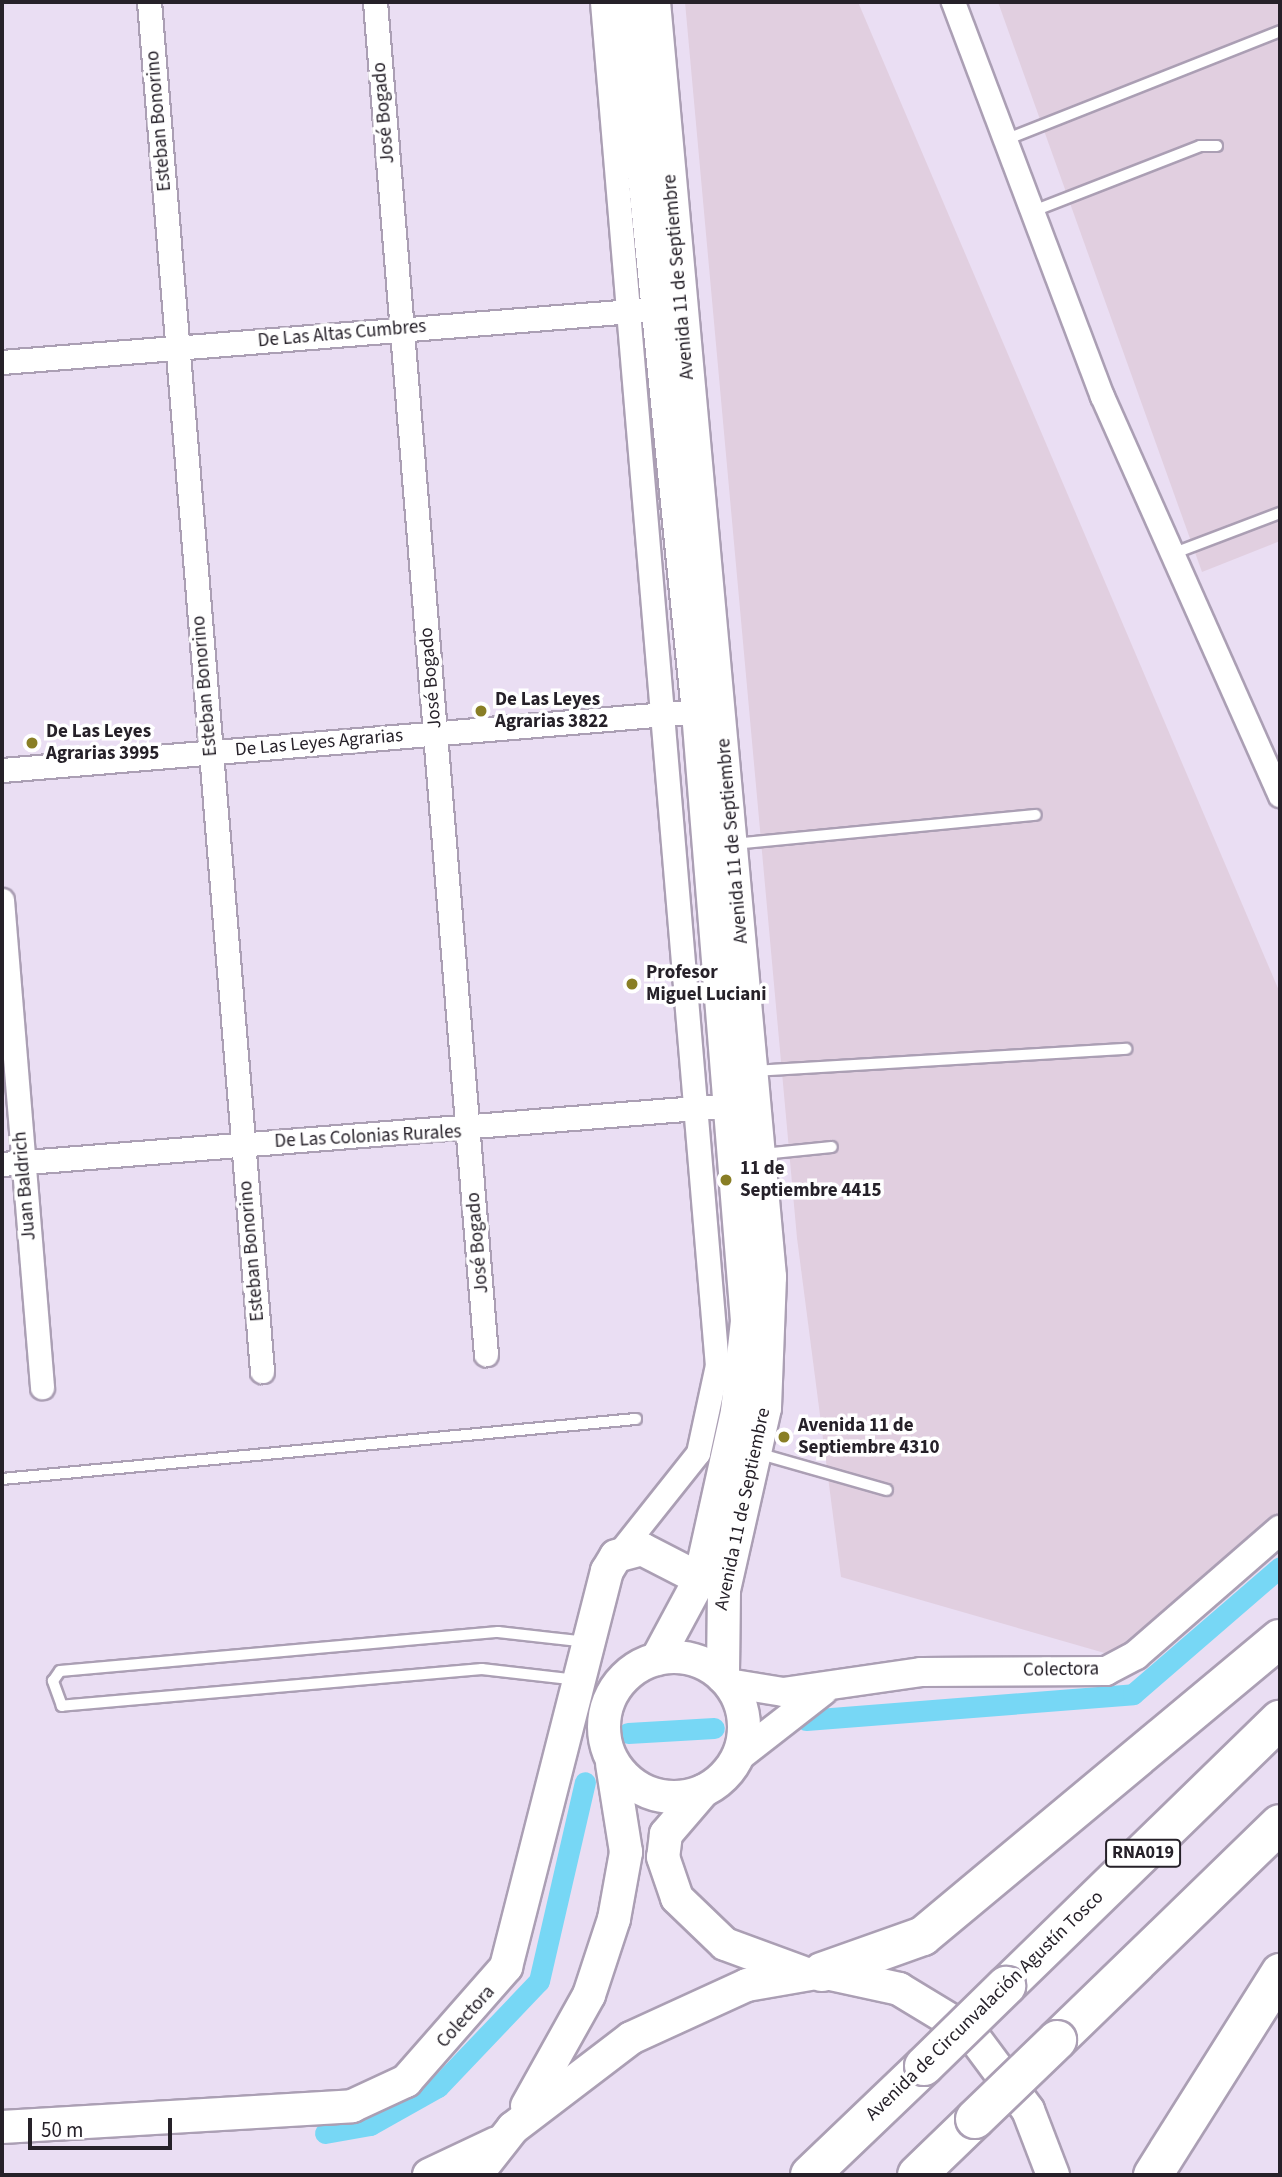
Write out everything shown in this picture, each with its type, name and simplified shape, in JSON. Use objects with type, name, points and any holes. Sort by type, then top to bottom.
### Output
[{"type":"highway","points":[[814,1973],[923,1937],[1280,1639]]},
{"type":"highway","name":"Avenida de Circunvalación Agustín Tosco","points":[[810,2175],[1280,1720]]},
{"type":"highway","points":[[917,2175],[1280,1824]]},
{"type":"highway","points":[[1153,2175],[1280,1973]]},
{"type":"main road","name":"Avenida 11 de Septiembre","points":[[628,2],[657,309],[709,711],[733,845],[761,1154],[771,1320],[757,1453],[720,1617],[726,1680]]},
{"type":"main road","name":"Avenida 11 de Septiembre","points":[[654,2],[657,309]]},
{"type":"main road","name":"Avenida 11 de Septiembre","points":[[657,1659],[700,1579],[744,1369],[733,1105],[709,711]]},
{"type":"main road","points":[[616,1556],[656,1552],[700,1579]]},
{"type":"main road","name":"Colectora","points":[[2,2127],[352,2106],[406,2081],[506,1968],[587,1642],[616,1556]]},
{"type":"main road","points":[[476,2175],[507,2135],[589,1995],[614,1919],[626,1852],[611,1760],[603,1729],[609,1698],[628,1673],[657,1659],[692,1659],[726,1680],[744,1718],[737,1758],[703,1791],[666,1834],[663,1857],[677,1898],[725,1944],[814,1973],[899,1989],[970,2032],[1028,2110],[1053,2175]]},
{"type":"main road","points":[[611,1760],[645,1791],[680,1797],[703,1791]]},
{"type":"main road","points":[[429,2175],[507,2135],[592,2064],[663,2020],[747,1984],[814,1973]]},
{"type":"street","name":"Esteban Bonorino","points":[[149,2],[262,1371]]},
{"type":"street","name":"José Bogado","points":[[374,2],[486,1354]]},
{"type":"street","points":[[602,2],[657,309],[665,714],[716,1388],[698,1453],[616,1556]]},
{"type":"street","points":[[953,2],[1003,141],[1170,555],[1280,795]]},
{"type":"street","name":"De Las Altas Cumbres","points":[[2,362],[657,309]]},
{"type":"street","name":"De Las Leyes Agrarias","points":[[2,770],[709,711]]},
{"type":"street","name":"Juan Baldrich","points":[[2,900],[13,1164],[42,1387]]},
{"type":"street","name":"De Las Colonias Rurales","points":[[13,1164],[243,1145],[468,1131],[733,1105]]},
{"type":"street","name":"Colectora","points":[[726,1680],[783,1692],[921,1672],[1106,1671],[1136,1655],[1280,1530]]},
{"type":"street","name":"Colectora","points":[[737,1758],[784,1716],[834,1685]]},
{"type":"lane","points":[[1003,141],[1280,31]]},
{"type":"lane","points":[[1031,212],[1200,146],[1217,146]]},
{"type":"lane","points":[[1170,555],[1280,513]]},
{"type":"lane","points":[[733,845],[1036,815]]},
{"type":"lane","points":[[754,1071],[1126,1049]]},
{"type":"lane","points":[[761,1154],[832,1147]]},
{"type":"lane","points":[[2,1479],[636,1419]]},
{"type":"lane","points":[[757,1453],[887,1490]]},
{"type":"lane","points":[[577,1680],[482,1670],[62,1706],[53,1681],[60,1671],[498,1632],[587,1642]]},
{"type":"shaded area","points":[[685,2],[858,2],[1280,993],[1280,1515],[1115,1656],[841,1577],[797,1238]]},
{"type":"shaded area","points":[[998,2],[1280,2],[1280,541],[1202,572]]},
{"type":"waterway","points":[[806,1720],[1133,1694],[1280,1567]]},
{"type":"waterway","points":[[628,1733],[714,1728]]},
{"type":"waterway","points":[[325,2133],[370,2125],[438,2087],[539,1981],[585,1782]]},
{"type":"place","name":"De Las Leyes Agrarias 3822","points":[[481,711]]},
{"type":"place","name":"De Las Leyes Agrarias 3995","points":[[32,743]]},
{"type":"place","name":"Profesor Miguel Luciani","points":[[632,984]]},
{"type":"place","name":"11 de Septiembre 4415","points":[[726,1180]]},
{"type":"place","name":"Avenida 11 de Septiembre 4310","points":[[784,1437]]}]
